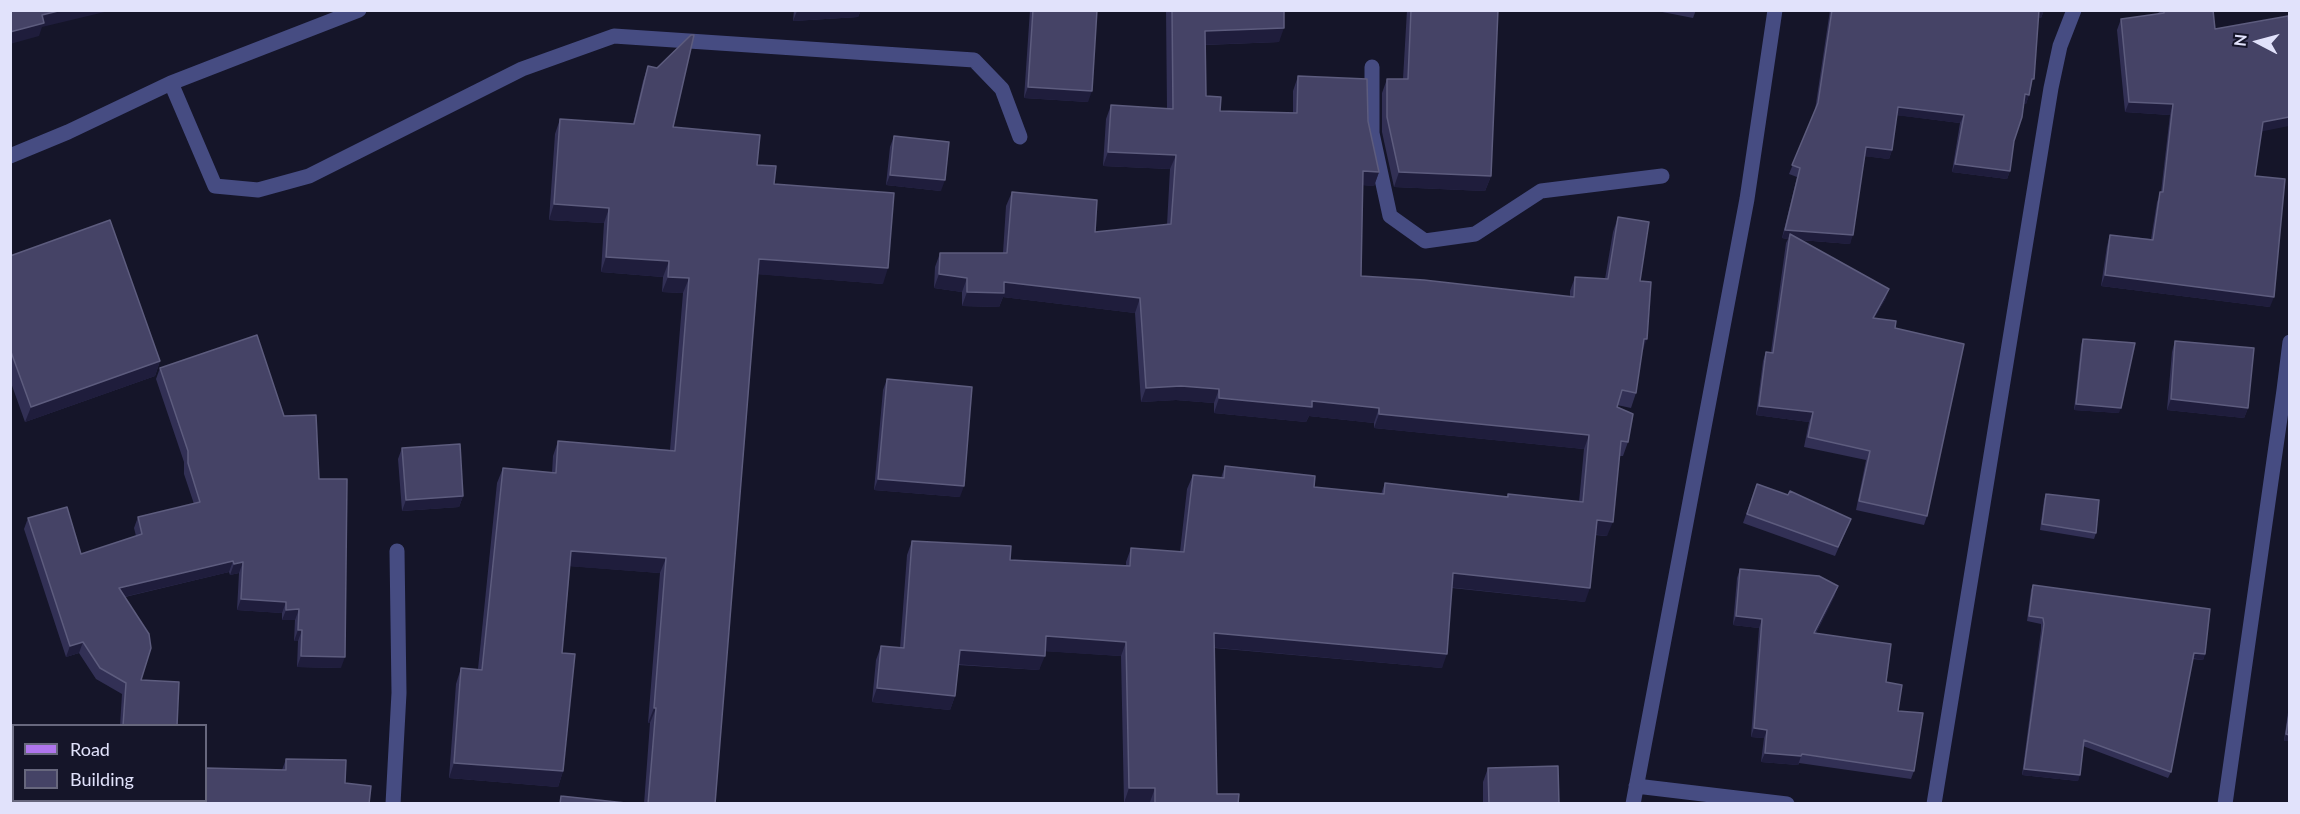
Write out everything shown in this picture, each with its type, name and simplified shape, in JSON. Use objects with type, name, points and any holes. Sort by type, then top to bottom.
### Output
[{"type":"street","points":[[10,156],[68,132],[171,83],[359,10]]},
{"type":"street","points":[[1633,804],[1747,199],[1775,10]]},
{"type":"street","points":[[1934,804],[2051,88],[2060,46],[2074,10]]},
{"type":"street","points":[[171,83],[215,186],[258,190],[309,176],[522,69],[615,36],[974,60],[1002,89],[1020,137]]},
{"type":"street","points":[[1372,67],[1372,133],[1390,216],[1425,241],[1475,234],[1541,191],[1662,176]]},
{"type":"street","points":[[2225,804],[2289,342]]},
{"type":"street","points":[[393,804],[399,693],[397,551]]},
{"type":"street","points":[[1636,786],[1787,804]]},
{"type":"building","points":[[10,10],[62,10],[42,15],[44,23],[10,32]]},
{"type":"building","points":[[1033,10],[1097,10],[1092,91],[1028,87]]},
{"type":"building","points":[[1172,10],[1284,10],[1284,28],[1205,31],[1206,96],[1221,97],[1220,111],[1297,113],[1298,76],[1367,79],[1368,121],[1379,172],[1363,171],[1361,276],[1424,280],[1574,297],[1575,277],[1608,279],[1618,217],[1649,222],[1640,281],[1651,282],[1647,339],[1644,339],[1636,393],[1622,390],[1617,407],[1633,414],[1628,442],[1621,441],[1613,522],[1597,520],[1590,588],[1453,573],[1447,654],[1214,633],[1217,794],[1239,794],[1238,804],[1155,804],[1155,788],[1129,788],[1126,642],[1046,636],[1045,656],[960,650],[955,696],[877,688],[881,646],[904,648],[912,541],[1011,546],[1010,560],[1130,566],[1131,548],[1184,552],[1193,475],[1224,478],[1225,466],[1315,476],[1314,487],[1384,494],[1385,483],[1508,497],[1508,494],[1583,502],[1589,435],[1379,414],[1379,408],[1312,401],[1312,407],[1219,398],[1219,389],[1181,386],[1146,388],[1140,298],[1004,282],[1004,293],[967,292],[967,278],[939,274],[940,253],[1007,253],[1012,192],[1097,200],[1095,232],[1171,224],[1176,155],[1108,152],[1111,105],[1173,109]]},
{"type":"building","points":[[1411,10],[1498,10],[1491,176],[1399,172],[1387,117],[1387,79],[1408,79]]},
{"type":"building","points":[[1832,10],[2039,10],[2034,79],[2032,79],[2029,95],[2025,94],[2022,117],[2014,141],[2010,171],[1955,164],[1964,115],[1898,107],[1892,150],[1866,147],[1853,235],[1785,230],[1800,168],[1792,165],[1818,103]]},
{"type":"building","points":[[2164,10],[2213,10],[2215,29],[2288,16],[2289,117],[2263,122],[2255,176],[2285,179],[2274,297],[2105,275],[2110,235],[2153,240],[2160,192],[2163,192],[2173,104],[2129,102],[2121,19],[2164,13]]},
{"type":"building","points":[[691,35],[694,35],[673,127],[760,135],[757,165],[776,166],[774,184],[894,193],[888,268],[759,259],[715,804],[648,804],[666,558],[571,551],[562,653],[575,654],[563,771],[454,763],[461,668],[482,670],[503,468],[556,473],[558,441],[675,451],[689,278],[668,277],[669,261],[606,257],[609,208],[554,204],[560,119],[634,124],[648,66],[657,68]]},
{"type":"building","points":[[894,136],[949,142],[945,180],[890,175]]},
{"type":"building","points":[[110,220],[160,361],[31,407],[10,349],[10,256]]},
{"type":"building","points":[[1790,234],[1889,289],[1873,318],[1896,321],[1895,328],[1964,344],[1927,516],[1859,501],[1870,451],[1808,437],[1813,412],[1759,406],[1766,352],[1773,353]]},
{"type":"building","points":[[257,335],[284,416],[316,415],[319,479],[347,479],[345,657],[301,656],[302,630],[298,630],[299,609],[286,610],[286,602],[241,599],[243,562],[234,564],[233,561],[119,588],[149,634],[151,648],[141,680],[179,682],[177,724],[123,724],[126,683],[100,668],[83,642],[70,646],[28,518],[67,507],[81,554],[142,534],[138,517],[200,502],[188,463],[188,451],[160,368]]},
{"type":"building","points":[[2083,339],[2135,343],[2121,408],[2076,404]]},
{"type":"building","points":[[2175,341],[2254,348],[2248,408],[2171,399]]},
{"type":"building","points":[[887,379],[972,387],[964,486],[878,479]]},
{"type":"building","points":[[460,444],[463,496],[406,500],[402,448]]},
{"type":"building","points":[[1757,484],[1788,495],[1790,491],[1851,519],[1838,547],[1747,514]]},
{"type":"building","points":[[2046,494],[2099,500],[2096,533],[2042,524]]},
{"type":"building","points":[[1740,569],[1819,576],[1838,586],[1814,633],[1891,644],[1886,682],[1902,685],[1898,711],[1923,713],[1914,771],[1802,754],[1801,756],[1765,753],[1767,730],[1754,728],[1762,619],[1736,616]]},
{"type":"building","points":[[2033,585],[2210,609],[2205,654],[2194,653],[2171,772],[2084,740],[2080,775],[2024,769],[2044,624],[2043,618],[2029,616]]},
{"type":"building","points":[[2289,714],[2289,735],[2286,734]]},
{"type":"building","points":[[286,759],[346,760],[345,783],[371,786],[369,804],[144,804],[145,802],[207,802],[207,768],[286,770]]},
{"type":"building","points":[[1558,766],[1559,804],[1489,804],[1488,768]]},
{"type":"building","points":[[561,796],[635,804],[560,804]]}]
